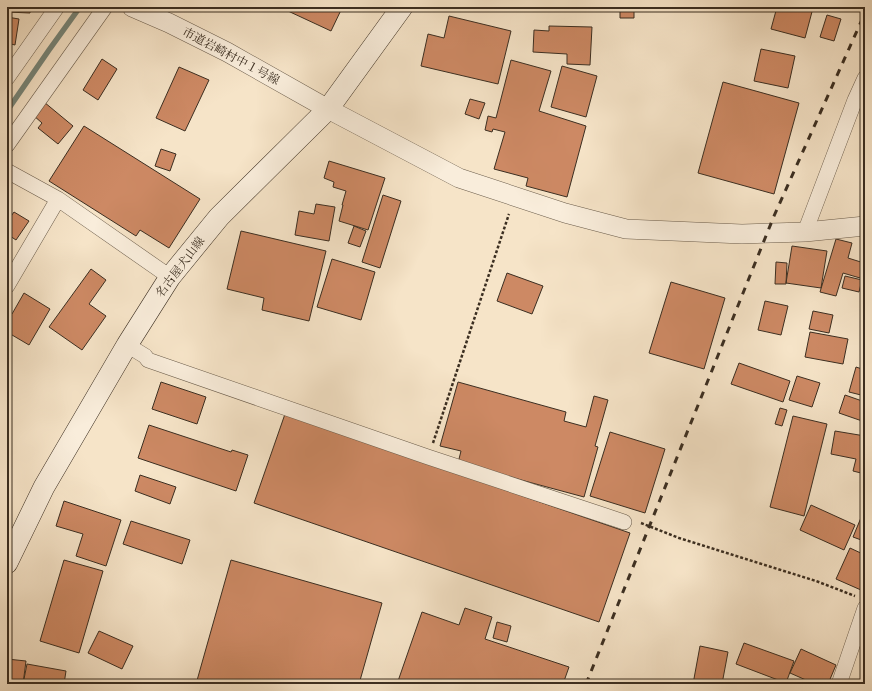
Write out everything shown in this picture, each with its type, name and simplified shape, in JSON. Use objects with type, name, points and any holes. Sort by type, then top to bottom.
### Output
[{"type":"main road","name":"名古屋犬山線","points":[[7,563],[44,487],[127,345],[170,277],[219,217],[328,109],[402,7]]},
{"type":"street","points":[[7,78],[57,7]]},
{"type":"street","points":[[7,145],[105,7]]},
{"type":"street","name":"市道岩崎村中１号線","points":[[132,7],[169,23],[227,52],[328,109],[459,178],[566,213],[626,229],[742,234],[805,232],[865,226]]},
{"type":"street","points":[[805,232],[855,100],[865,78]]},
{"type":"street","points":[[7,171],[58,199],[170,277]]},
{"type":"street","points":[[7,286],[58,199]]},
{"type":"street","points":[[127,345],[145,356],[148,360],[428,457],[624,522]]},
{"type":"street","points":[[839,684],[862,603]]},
{"type":"path","points":[[428,457],[515,196]]},
{"type":"path","points":[[624,522],[643,523],[679,538],[816,581],[862,603]]},
{"type":"building","points":[[7,7],[30,7],[30,13],[7,12]]},
{"type":"building","points":[[290,7],[342,8],[331,31],[288,11]]},
{"type":"building","points":[[620,7],[634,7],[634,18],[620,18]]},
{"type":"building","points":[[777,7],[813,8],[805,38],[771,29]]},
{"type":"building","points":[[827,15],[841,19],[834,41],[820,37]]},
{"type":"building","points":[[449,16],[511,31],[498,84],[421,66],[428,34],[444,38]]},
{"type":"building","points":[[7,17],[19,19],[15,45],[7,43]]},
{"type":"building","points":[[549,26],[592,27],[590,65],[567,64],[567,54],[533,52],[534,30],[549,31]]},
{"type":"building","points":[[761,49],[795,56],[788,88],[754,81]]},
{"type":"building","points":[[102,59],[117,69],[98,100],[83,90]]},
{"type":"building","points":[[511,60],[551,71],[539,111],[586,126],[567,197],[526,186],[528,178],[494,169],[505,132],[493,129],[492,132],[485,130],[488,116],[496,118]]},
{"type":"building","points":[[562,66],[597,76],[586,117],[551,107]]},
{"type":"building","points":[[179,67],[209,80],[185,131],[156,118]]},
{"type":"building","points":[[723,82],[799,103],[774,194],[698,173]]},
{"type":"building","points":[[470,99],[485,103],[479,119],[465,114]]},
{"type":"building","points":[[44,102],[73,126],[58,144],[38,128],[42,123],[33,115]]},
{"type":"building","points":[[84,126],[200,199],[169,248],[140,230],[136,236],[49,181]]},
{"type":"building","points":[[161,149],[176,154],[170,171],[155,166]]},
{"type":"building","points":[[329,161],[385,178],[368,230],[339,221],[346,191],[333,187],[334,182],[324,178]]},
{"type":"building","points":[[862,178],[865,178],[865,208],[863,208]]},
{"type":"building","points":[[383,195],[401,201],[380,268],[362,262]]},
{"type":"building","points":[[316,204],[335,207],[329,241],[295,235],[299,211],[314,214]]},
{"type":"building","points":[[14,212],[29,221],[16,240],[7,234],[7,222]]},
{"type":"building","points":[[354,226],[366,231],[360,247],[348,243]]},
{"type":"building","points":[[241,231],[326,251],[309,321],[262,310],[264,298],[227,289]]},
{"type":"building","points":[[836,239],[852,243],[848,258],[864,263],[860,278],[843,273],[836,296],[820,292]]},
{"type":"building","points":[[792,246],[827,251],[821,288],[786,283]]},
{"type":"building","points":[[332,259],[375,272],[361,320],[317,307]]},
{"type":"building","points":[[776,262],[787,263],[786,284],[775,284]]},
{"type":"building","points":[[91,269],[106,280],[89,304],[106,316],[82,350],[49,327]]},
{"type":"building","points":[[507,273],[543,286],[532,314],[497,301]]},
{"type":"building","points":[[845,276],[862,280],[859,292],[842,288]]},
{"type":"building","points":[[671,282],[725,298],[704,369],[649,353]]},
{"type":"building","points":[[24,293],[50,309],[29,345],[7,332],[7,311],[12,314]]},
{"type":"building","points":[[765,301],[788,306],[781,335],[758,330]]},
{"type":"building","points":[[813,311],[833,315],[829,333],[809,329]]},
{"type":"building","points":[[810,332],[848,339],[843,364],[805,357]]},
{"type":"building","points":[[739,363],[790,381],[783,402],[731,384]]},
{"type":"building","points":[[856,367],[865,370],[865,396],[849,392]]},
{"type":"building","points":[[797,376],[820,383],[812,407],[789,400]]},
{"type":"building","points":[[161,382],[206,397],[197,424],[152,409]]},
{"type":"building","points":[[458,382],[566,412],[564,421],[586,427],[594,396],[608,400],[595,446],[598,447],[584,497],[458,463],[461,451],[440,446]]},
{"type":"building","points":[[845,395],[865,402],[865,422],[839,413]]},
{"type":"building","points":[[780,408],[787,410],[782,426],[775,424]]},
{"type":"building","points":[[285,414],[630,533],[599,622],[254,503]]},
{"type":"building","points":[[793,416],[827,424],[804,516],[770,507]]},
{"type":"building","points":[[149,425],[231,452],[232,450],[248,455],[236,491],[138,458]]},
{"type":"building","points":[[835,431],[865,436],[865,474],[853,471],[856,459],[831,454]]},
{"type":"building","points":[[610,432],[665,449],[645,513],[590,496]]},
{"type":"building","points":[[140,475],[176,487],[170,504],[135,491]]},
{"type":"building","points":[[64,501],[121,520],[106,566],[76,556],[83,534],[56,526]]},
{"type":"building","points":[[811,505],[855,525],[844,550],[800,530]]},
{"type":"building","points":[[865,508],[865,538],[864,541],[853,537]]},
{"type":"building","points":[[131,521],[190,540],[182,564],[123,544]]},
{"type":"building","points":[[850,548],[865,555],[865,581],[861,590],[836,579]]},
{"type":"building","points":[[64,560],[103,571],[79,653],[40,641]]},
{"type":"building","points":[[231,560],[382,603],[359,684],[196,684]]},
{"type":"building","points":[[465,608],[492,617],[485,639],[569,667],[563,684],[397,684],[422,612],[459,625]]},
{"type":"building","points":[[497,622],[511,626],[507,642],[493,638]]},
{"type":"building","points":[[99,631],[133,646],[122,669],[88,653]]},
{"type":"building","points":[[744,643],[794,661],[786,683],[736,664]]},
{"type":"building","points":[[700,646],[728,652],[722,684],[693,684]]},
{"type":"building","points":[[801,649],[836,665],[828,684],[815,684],[790,673]]},
{"type":"building","points":[[7,659],[26,661],[23,684],[7,684]]},
{"type":"building","points":[[27,664],[66,671],[64,684],[23,684]]},
{"type":"waterway","points":[[7,111],[80,7]]},
{"type":"railway","points":[[586,684],[774,216],[865,13]]}]
